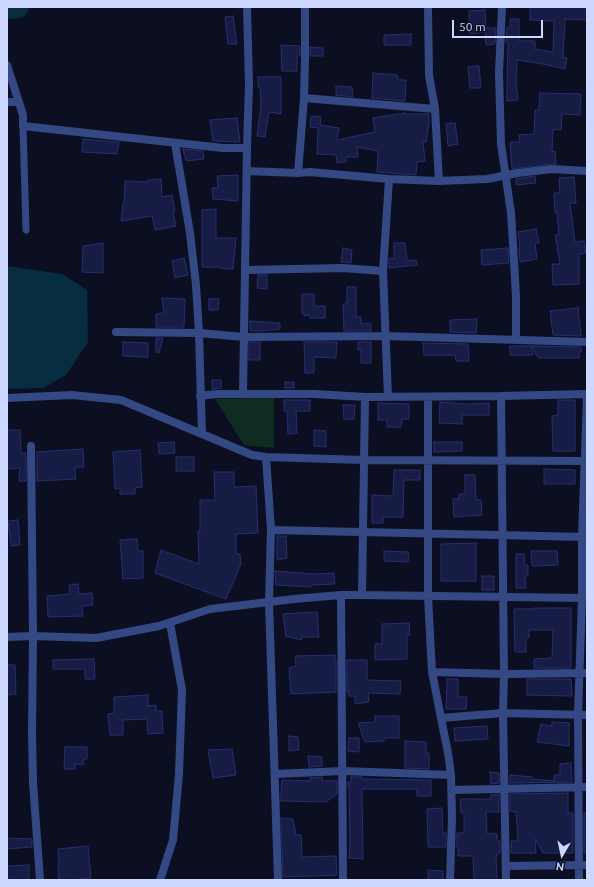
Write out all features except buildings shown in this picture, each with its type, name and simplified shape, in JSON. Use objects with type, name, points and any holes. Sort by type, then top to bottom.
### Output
[{"type":"street","points":[[243,394],[249,84],[247,7]]},
{"type":"street","points":[[298,173],[306,59],[304,7]]},
{"type":"street","points":[[428,7],[429,75],[435,109],[439,181]]},
{"type":"street","points":[[502,7],[499,73],[501,144],[511,213],[516,296],[516,339]]},
{"type":"street","points":[[7,66],[23,115],[23,126],[223,148],[247,148]]},
{"type":"street","points":[[304,98],[435,109]]},
{"type":"street","points":[[7,102],[18,102]]},
{"type":"street","points":[[175,143],[190,233],[196,285],[202,434]]},
{"type":"street","points":[[247,171],[310,172],[389,179],[439,181],[487,179],[551,169],[587,171]]},
{"type":"street","points":[[388,397],[384,271],[389,179]]},
{"type":"street","points":[[245,270],[343,268],[384,271]]},
{"type":"street","points":[[116,332],[199,333],[244,337],[386,336],[587,342]]},
{"type":"street","points":[[200,396],[216,394],[315,394],[365,397],[428,397],[587,394]]},
{"type":"street","points":[[7,398],[72,395],[121,400],[252,455],[266,457],[364,460],[586,461]]},
{"type":"street","points":[[501,396],[504,674],[503,713],[506,880]]},
{"type":"street","points":[[362,594],[365,397]]},
{"type":"street","points":[[428,397],[428,596],[432,672],[451,775],[452,817],[450,880]]},
{"type":"street","points":[[579,880],[583,865],[583,787],[578,715],[583,673],[582,598],[587,397]]},
{"type":"street","points":[[31,446],[33,783],[40,880]]},
{"type":"street","points":[[266,457],[271,530],[269,602],[278,880]]},
{"type":"street","points":[[271,530],[584,537]]},
{"type":"street","points":[[7,637],[33,636],[96,638],[159,626],[210,609],[341,595],[362,594],[582,598]]},
{"type":"street","points":[[341,595],[343,880]]},
{"type":"street","points":[[160,880],[173,840],[179,774],[182,690],[170,623]]},
{"type":"street","points":[[432,672],[504,674],[583,673]]},
{"type":"street","points":[[441,718],[503,713],[587,715]]},
{"type":"street","points":[[275,774],[343,771],[451,775]]},
{"type":"street","points":[[452,790],[583,787]]},
{"type":"street","points":[[506,866],[583,865]]},
{"type":"lane","points":[[23,126],[26,230]]},
{"type":"green space","points":[[274,398],[274,448],[244,445],[215,399]]},
{"type":"water","points":[[7,266],[62,274],[87,290],[88,342],[66,375],[43,388],[7,389]]},
{"type":"waterway","points":[[7,8],[18,7]]}]
